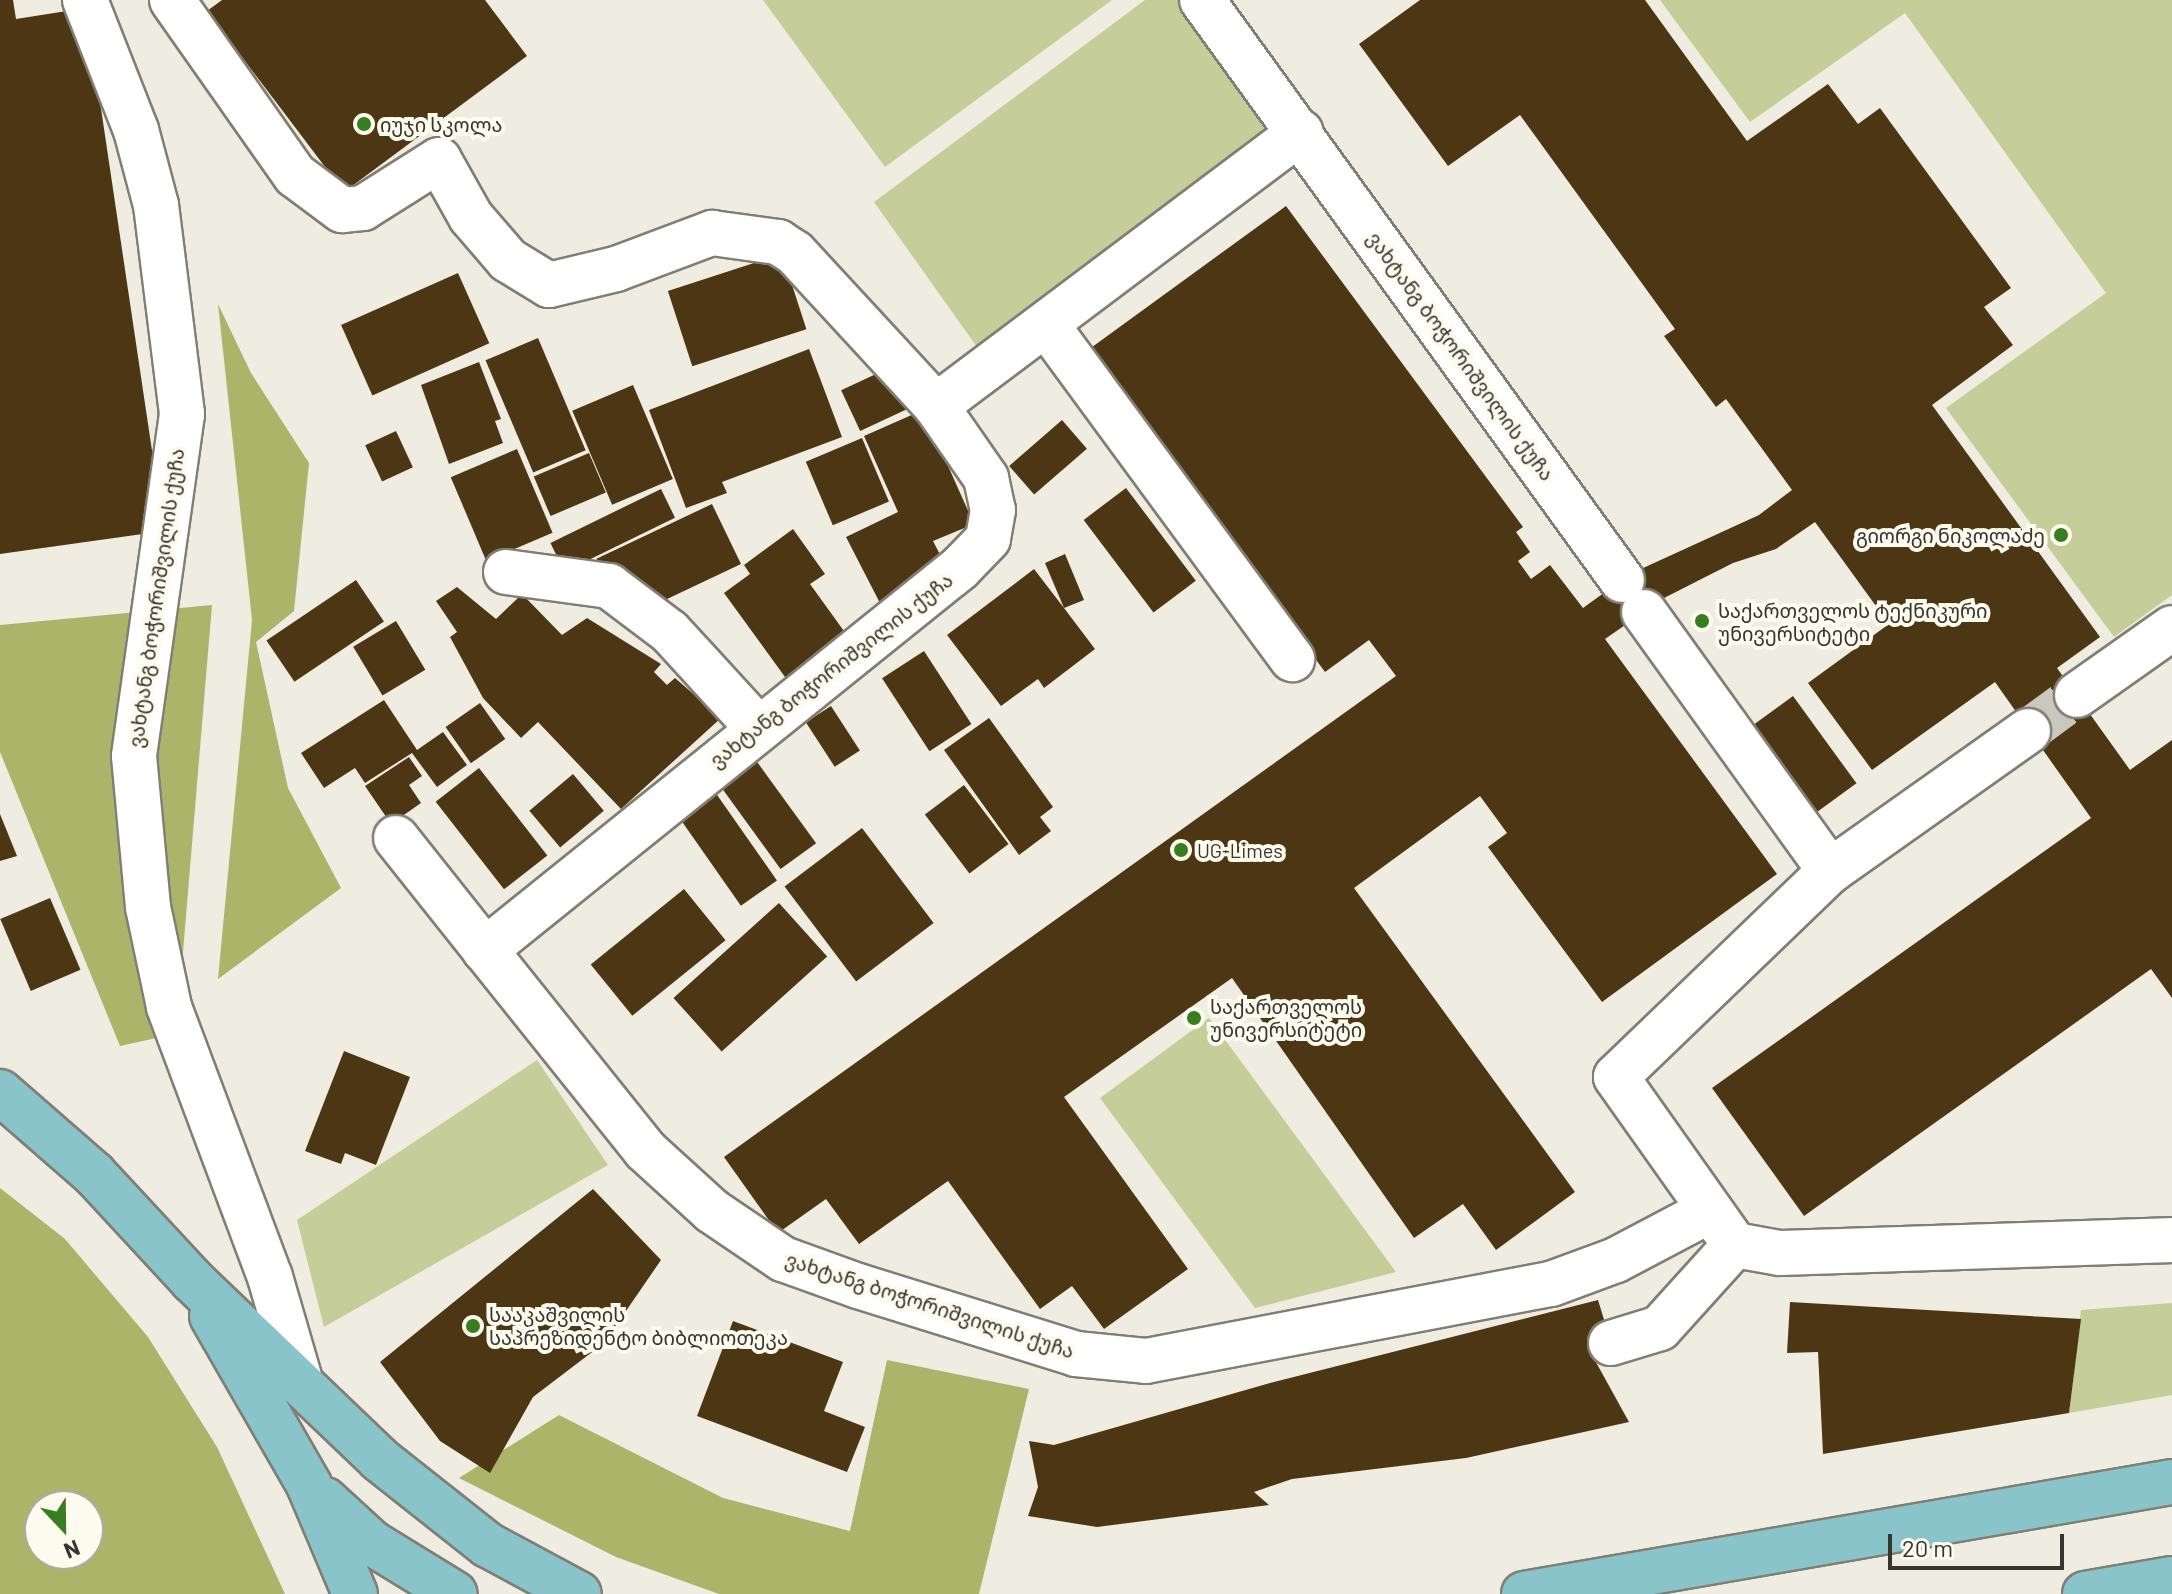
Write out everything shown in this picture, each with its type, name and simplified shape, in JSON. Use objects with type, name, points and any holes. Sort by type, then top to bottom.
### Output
[{"type":"main road","points":[[0,1092],[94,1174],[192,1280],[299,1377],[379,1459],[488,1545],[579,1594]]},
{"type":"main road","points":[[192,1280],[309,1485],[355,1594]]},
{"type":"main road","points":[[1524,1594],[2172,1482]]},
{"type":"main road","points":[[309,1485],[372,1543],[455,1594]]},
{"type":"main road","points":[[2085,1594],[2172,1579]]},
{"type":"street","name":"ვახტანგ ბოჭორიშვილის ქუჩა","points":[[85,0],[136,130],[156,205],[182,414],[135,743],[148,907],[169,1007],[270,1277],[299,1377]]},
{"type":"street","name":"ვახტანგ ბოჭორიშვილის ქუჩა","points":[[172,0],[295,175],[342,210],[363,208],[439,160],[471,217],[508,260],[549,285],[616,269],[712,233],[778,242],[795,253],[936,406],[986,478],[993,510],[988,539],[960,568],[485,950],[645,1150],[712,1211],[783,1259],[858,1286],[1076,1354],[1146,1361],[1551,1284],[1616,1260],[1709,1211]]},
{"type":"street","name":"ვახტანგ ბოჭორიშვილის ქუჩა","points":[[1202,0],[1301,132],[1830,871]]},
{"type":"street","points":[[936,406],[1301,132]]},
{"type":"street","points":[[1046,324],[1292,659]]},
{"type":"street","points":[[506,572],[609,586],[670,632],[758,728]]},
{"type":"street","points":[[2077,695],[2172,628]]},
{"type":"street","points":[[2028,731],[1830,871],[1616,1077],[1735,1245],[1780,1253],[2172,1240]]},
{"type":"street","points":[[396,838],[485,950]]},
{"type":"street","points":[[1611,1343],[1660,1328],[1735,1245]]},
{"type":"green space","points":[[763,0],[1112,0],[885,167]]},
{"type":"green space","points":[[1145,0],[1182,0],[1276,128],[977,347],[874,202]]},
{"type":"green space","points":[[1660,0],[2172,0],[2172,595],[2114,637],[1946,408],[2106,293],[1905,13],[1750,122]]},
{"type":"green space","points":[[218,304],[251,373],[309,463],[294,611],[256,642],[288,788],[341,888],[218,979],[252,620]]},
{"type":"green space","points":[[212,605],[180,988],[188,1031],[120,1046],[0,752],[0,625]]},
{"type":"green space","points":[[1209,1018],[1396,1272],[1255,1308],[1100,1098]]},
{"type":"green space","points":[[537,1060],[608,1165],[324,1327],[297,1220]]},
{"type":"green space","points":[[0,1188],[65,1239],[148,1337],[217,1447],[285,1594],[0,1594]]},
{"type":"green space","points":[[2172,1303],[2172,1395],[2069,1413],[2081,1310]]},
{"type":"green space","points":[[887,1360],[1029,1389],[979,1594],[719,1594],[616,1557],[459,1478],[559,1415],[723,1498],[850,1531]]},
{"type":"building","points":[[0,0],[13,0],[16,19],[86,8],[164,531],[0,554]]},
{"type":"building","name":"იუჯი სკოლა","points":[[222,0],[485,0],[527,56],[344,192],[207,11]]},
{"type":"building","points":[[1420,0],[1645,0],[1747,141],[1828,84],[1858,124],[1880,108],[2011,288],[1984,307],[2013,345],[1932,405],[2100,637],[2057,668],[2130,770],[2172,740],[2172,998],[2151,969],[1804,1216],[1712,1088],[2091,818],[1995,682],[1872,770],[1808,683],[1889,624],[1815,522],[1776,549],[1733,563],[1664,598],[1605,639],[1777,874],[1602,1002],[1488,847],[1507,833],[1480,796],[1354,888],[1575,1192],[1496,1250],[1463,1204],[1414,1238],[1232,978],[1064,1097],[1188,1269],[1104,1329],[1072,1286],[1040,1309],[948,1181],[859,1244],[826,1199],[778,1233],[724,1157],[1396,676],[1369,640],[1325,672],[1088,350],[1286,206],[1523,527],[1516,532],[1530,552],[1518,561],[1531,579],[1550,565],[1583,608],[1630,574],[1759,515],[1792,490],[1726,399],[1716,407],[1664,336],[1675,329],[1520,115],[1448,166],[1359,44]]},
{"type":"building","points":[[782,254],[806,329],[692,366],[668,291]]},
{"type":"building","points":[[458,273],[489,343],[372,395],[341,325]]},
{"type":"building","points":[[538,338],[586,450],[533,473],[486,360]]},
{"type":"building","points":[[809,349],[842,437],[722,482],[727,493],[686,508],[649,410]]},
{"type":"building","points":[[479,362],[501,419],[495,421],[503,443],[449,464],[421,385]]},
{"type":"building","points":[[891,367],[910,408],[860,431],[841,390]]},
{"type":"building","points":[[633,385],[673,479],[612,505],[572,411]]},
{"type":"building","points":[[923,410],[974,524],[933,541],[949,572],[882,607],[846,537],[898,512],[864,436]]},
{"type":"building","points":[[1062,420],[1087,449],[1034,495],[1009,466]]},
{"type":"building","points":[[396,431],[413,467],[382,482],[365,445]]},
{"type":"building","points":[[862,438],[889,502],[833,525],[806,462]]},
{"type":"building","points":[[517,449],[553,533],[486,561],[451,477]]},
{"type":"building","points":[[589,453],[606,493],[551,516],[534,476]]},
{"type":"building","points":[[1126,488],[1196,581],[1153,613],[1084,520]]},
{"type":"building","points":[[661,489],[675,518],[564,572],[550,543]]},
{"type":"building","points":[[712,504],[741,564],[665,600],[596,559]]},
{"type":"building","points":[[793,529],[825,574],[810,584],[854,645],[793,688],[724,593],[750,574],[744,565]]},
{"type":"building","points":[[1065,554],[1084,600],[1064,608],[1045,563]]},
{"type":"building","points":[[1034,569],[1095,649],[1044,688],[1038,679],[1001,706],[947,635]]},
{"type":"building","points":[[356,580],[384,621],[294,682],[266,640]]},
{"type":"building","points":[[457,587],[496,619],[522,594],[562,635],[587,618],[661,664],[654,672],[667,685],[675,678],[721,718],[621,809],[538,722],[521,738],[483,698],[450,637],[457,632],[436,601]]},
{"type":"building","points":[[396,621],[425,670],[382,696],[353,647]]},
{"type":"building","points":[[924,651],[971,724],[929,751],[882,678]]},
{"type":"building","points":[[1793,696],[1856,783],[1809,818],[1745,731]]},
{"type":"building","points":[[384,700],[417,750],[443,732],[467,765],[437,787],[412,753],[365,783],[355,768],[324,788],[301,753]]},
{"type":"building","points":[[480,703],[505,739],[471,763],[446,727]]},
{"type":"building","points":[[831,706],[860,750],[835,767],[806,722]]},
{"type":"building","points":[[989,718],[1053,807],[1040,817],[1051,831],[1019,855],[944,750]]},
{"type":"building","points":[[409,757],[422,776],[409,785],[421,803],[391,824],[365,786]]},
{"type":"building","points":[[755,759],[816,843],[781,869],[719,785]]},
{"type":"building","points":[[479,768],[547,855],[504,889],[436,802]]},
{"type":"building","points":[[573,774],[604,811],[560,847],[529,811]]},
{"type":"building","points":[[964,785],[1009,844],[969,874],[925,814]]},
{"type":"building","points":[[715,792],[777,880],[741,906],[679,817]]},
{"type":"building","points":[[0,814],[17,856],[0,861]]},
{"type":"building","points":[[862,828],[934,923],[856,981],[785,886]]},
{"type":"building","points":[[684,889],[726,940],[632,1016],[591,965]]},
{"type":"building","points":[[50,898],[80,970],[31,991],[0,919]]},
{"type":"building","points":[[779,903],[827,957],[722,1052],[673,998]]},
{"type":"building","points":[[344,1051],[410,1077],[376,1165],[345,1153],[341,1164],[305,1151]]},
{"type":"building","points":[[593,1189],[661,1260],[604,1343],[533,1397],[490,1473],[440,1441],[380,1362]]},
{"type":"building","points":[[1598,1300],[1614,1352],[1592,1355],[1629,1422],[1466,1458],[1292,1479],[1254,1492],[1269,1505],[1097,1527],[1028,1516],[1038,1487],[1029,1441],[1054,1445],[1270,1383]]},
{"type":"building","points":[[1790,1302],[2081,1319],[2069,1413],[1823,1454],[1818,1352],[1787,1353]]},
{"type":"building","points":[[733,1321],[843,1362],[824,1411],[865,1427],[847,1472],[697,1416]]},
{"type":"tunnel","points":[[2028,731],[2077,695]]},
{"type":"place","name":"იუჯი სკოლა","points":[[364,124]]},
{"type":"place","name":"გიორგი ნიკოლაძე","points":[[2061,535]]},
{"type":"place","name":"საქართველოს ტექნიკური უნივერსიტეტი","points":[[1702,621]]},
{"type":"place","name":"UG-Limes","points":[[1181,850]]},
{"type":"place","name":"საქართველოს უნივერსიტეტი","points":[[1194,1018]]},
{"type":"place","name":"სააკაშვილის საპრეზიდენტო ბიბლიოთეკა","points":[[473,1326]]}]
